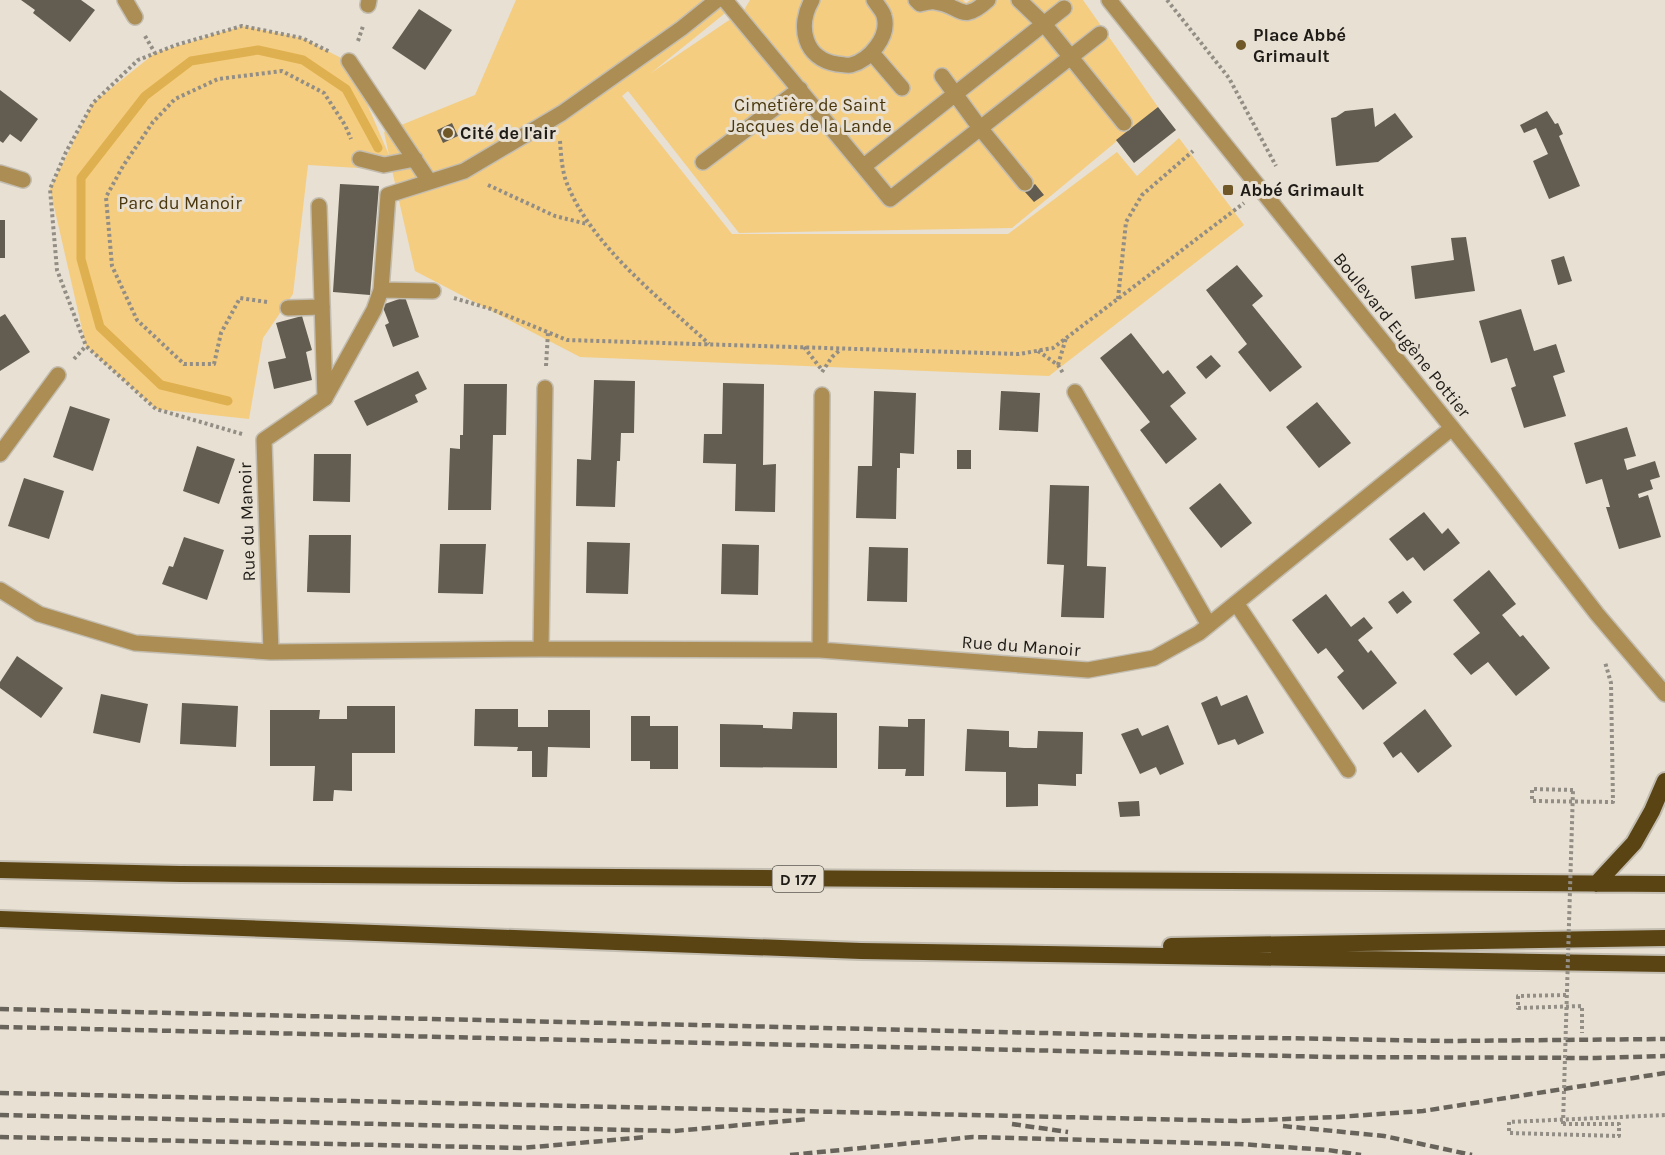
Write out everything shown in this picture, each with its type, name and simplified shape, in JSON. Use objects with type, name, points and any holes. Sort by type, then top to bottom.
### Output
[{"type":"highway","points":[[1596,884],[1634,843],[1665,782]]},
{"type":"highway","name":"D 177","points":[[0,870],[192,874],[1665,884]]},
{"type":"highway","points":[[0,919],[861,951],[1665,964]]},
{"type":"highway","points":[[861,951],[1665,938]]},
{"type":"street","points":[[125,0],[135,17]]},
{"type":"street","points":[[325,398],[374,310],[381,290],[388,195],[464,171],[562,113],[682,28],[717,0]]},
{"type":"street","points":[[725,0],[890,199],[1100,34]]},
{"type":"street","points":[[812,0],[805,12],[804,35],[814,53],[829,63],[850,66],[872,53],[883,36],[885,16],[874,0]]},
{"type":"street","points":[[916,0],[920,4],[934,2],[965,13],[977,10],[988,0]]},
{"type":"street","points":[[1019,0],[1044,24],[1124,123]]},
{"type":"street","name":"Boulevard Eugène Pottier","points":[[1109,0],[1452,428],[1597,614],[1665,694]]},
{"type":"street","points":[[864,166],[1064,8]]},
{"type":"street","points":[[872,53],[902,88]]},
{"type":"street","points":[[349,62],[429,181]]},
{"type":"street","points":[[942,76],[980,128],[1025,183]]},
{"type":"street","points":[[703,162],[800,90]]},
{"type":"street","points":[[360,159],[384,165],[415,159]]},
{"type":"street","points":[[0,173],[23,180]]},
{"type":"street","points":[[319,206],[325,398]]},
{"type":"street","points":[[381,290],[433,291]]},
{"type":"street","points":[[288,308],[322,307]]},
{"type":"street","points":[[0,454],[58,375]]},
{"type":"street","points":[[542,648],[545,388]]},
{"type":"street","points":[[1076,392],[1209,625]]},
{"type":"street","points":[[820,650],[822,395]]},
{"type":"street","name":"Rue du Manoir","points":[[271,652],[264,440],[325,398]]},
{"type":"street","name":"Rue du Manoir","points":[[0,590],[39,614],[135,643],[271,652],[542,648],[820,650],[1088,670],[1154,658],[1199,633],[1452,428]]},
{"type":"street","points":[[1236,603],[1348,770]]},
{"type":"path","points":[[1167,0],[1229,78],[1276,167]]},
{"type":"path","points":[[264,440],[156,409],[86,346],[57,270],[50,189],[66,152],[93,103],[138,60],[176,45],[242,26],[302,38],[349,62],[362,31],[368,2]]},
{"type":"path","points":[[265,302],[240,298],[221,333],[214,364],[184,364],[137,320],[112,266],[106,197],[123,166],[153,122],[175,99],[218,79],[282,71],[324,93],[345,125],[360,159]]},
{"type":"path","points":[[562,113],[560,142],[567,184],[588,224],[631,270],[709,344]]},
{"type":"path","points":[[1118,299],[1126,222],[1142,195],[1193,151]]},
{"type":"path","points":[[457,173],[495,187],[555,216],[588,224]]},
{"type":"path","points":[[433,291],[491,309],[567,340],[1019,354],[1053,348],[1247,201]]},
{"type":"path","points":[[545,388],[548,332]]},
{"type":"path","points":[[1058,365],[1066,337]]},
{"type":"path","points":[[804,347],[822,370]]},
{"type":"path","points":[[1037,350],[1058,365],[1076,392]]},
{"type":"path","points":[[1603,658],[1611,684],[1613,802],[1532,801],[1532,789],[1573,790],[1566,995],[1563,1124],[1619,1124],[1619,1136],[1509,1133],[1509,1122],[1665,1115]]},
{"type":"path","points":[[1566,995],[1518,996],[1518,1008],[1582,1006],[1582,1033]]},
{"type":"green space","points":[[516,0],[736,0],[734,6],[651,73],[744,10],[750,0],[963,0],[966,3],[970,0],[1083,0],[1158,107],[1012,228],[739,233],[628,91],[622,96],[732,234],[1008,234],[1117,152],[1137,176],[1179,138],[1244,225],[1049,376],[580,357],[415,271],[392,170],[308,165],[293,294],[263,338],[249,419],[156,409],[86,346],[50,189],[93,103],[155,53],[242,26],[302,38],[349,62],[389,155],[384,132],[475,95]]},
{"type":"building","points":[[21,0],[81,0],[95,10],[70,42],[33,13],[35,10]]},
{"type":"building","points":[[419,9],[452,30],[425,70],[392,48]]},
{"type":"building","points":[[0,90],[38,119],[21,142],[10,134],[3,143],[0,141]]},
{"type":"building","points":[[1158,107],[1176,130],[1134,163],[1116,140]]},
{"type":"building","points":[[1373,108],[1375,127],[1395,113],[1413,137],[1378,162],[1336,166],[1331,118],[1345,111]]},
{"type":"building","points":[[1547,111],[1555,124],[1558,123],[1563,134],[1559,136],[1580,186],[1549,199],[1533,161],[1548,154],[1536,128],[1524,133],[1520,125]]},
{"type":"building","name":"Cité de l'air","points":[[452,123],[458,136],[443,143],[437,130]]},
{"type":"building","points":[[340,184],[379,186],[370,295],[333,292]]},
{"type":"building","points":[[1035,184],[1044,195],[1034,202],[1025,192]]},
{"type":"building","points":[[0,220],[5,220],[5,258],[0,258]]},
{"type":"building","points":[[1466,237],[1475,291],[1415,299],[1411,266],[1454,260],[1451,238]]},
{"type":"building","points":[[1564,256],[1572,281],[1558,285],[1551,260]]},
{"type":"building","points":[[1237,265],[1263,296],[1252,305],[1302,367],[1270,392],[1238,352],[1247,344],[1206,290]]},
{"type":"building","points":[[405,297],[419,337],[393,347],[385,325],[389,323],[382,305]]},
{"type":"building","points":[[1521,309],[1534,351],[1556,344],[1565,372],[1553,376],[1566,416],[1524,428],[1511,388],[1516,386],[1507,358],[1491,363],[1479,321]]},
{"type":"building","points":[[5,314],[30,352],[0,371],[0,317]]},
{"type":"building","points":[[302,316],[312,350],[306,352],[312,380],[274,389],[268,362],[286,358],[276,323]]},
{"type":"building","points":[[1131,333],[1163,374],[1168,370],[1186,393],[1170,406],[1197,439],[1166,464],[1140,430],[1150,422],[1100,358]]},
{"type":"building","points":[[1211,355],[1221,366],[1206,379],[1196,367]]},
{"type":"building","points":[[418,371],[427,389],[415,395],[418,402],[367,426],[354,401]]},
{"type":"building","points":[[594,380],[635,381],[634,433],[621,433],[615,507],[576,506],[577,459],[591,460]]},
{"type":"building","points":[[723,383],[764,384],[763,465],[776,464],[775,512],[735,511],[736,464],[703,463],[704,434],[722,434]]},
{"type":"building","points":[[464,384],[507,384],[506,435],[493,435],[491,510],[448,510],[450,448],[460,449],[460,435],[463,435]]},
{"type":"building","points":[[874,391],[916,393],[914,454],[900,453],[900,468],[897,468],[896,519],[856,518],[858,466],[872,466]]},
{"type":"building","points":[[1001,391],[1040,393],[1038,432],[999,430]]},
{"type":"building","points":[[1317,402],[1351,443],[1319,468],[1286,427]]},
{"type":"building","points":[[70,406],[110,419],[93,471],[53,457]]},
{"type":"building","points":[[1627,427],[1636,456],[1624,459],[1627,470],[1655,461],[1660,477],[1650,480],[1653,489],[1638,494],[1639,498],[1648,495],[1661,537],[1619,549],[1606,507],[1610,507],[1602,479],[1586,484],[1574,443]]},
{"type":"building","points":[[197,446],[235,459],[219,504],[183,491]]},
{"type":"building","points":[[957,450],[971,450],[971,469],[957,469]]},
{"type":"building","points":[[314,454],[351,454],[350,502],[313,501]]},
{"type":"building","points":[[24,478],[64,491],[49,539],[8,526]]},
{"type":"building","points":[[1220,483],[1252,523],[1221,548],[1189,508]]},
{"type":"building","points":[[1050,485],[1089,486],[1087,566],[1106,567],[1104,618],[1061,617],[1064,565],[1047,564]]},
{"type":"building","points":[[1424,512],[1442,534],[1448,528],[1460,543],[1424,571],[1413,557],[1407,561],[1389,539]]},
{"type":"building","points":[[309,535],[351,535],[350,593],[307,592]]},
{"type":"building","points":[[184,537],[224,550],[207,600],[162,584],[169,566],[173,567]]},
{"type":"building","points":[[587,542],[630,543],[628,594],[586,593]]},
{"type":"building","points":[[440,544],[486,544],[483,594],[438,593]]},
{"type":"building","points":[[722,544],[759,545],[758,595],[721,594]]},
{"type":"building","points":[[869,547],[908,548],[907,602],[867,601]]},
{"type":"building","points":[[1489,570],[1516,604],[1502,615],[1520,637],[1523,635],[1550,668],[1516,696],[1488,662],[1471,675],[1453,654],[1480,633],[1453,600]]},
{"type":"building","points":[[1403,591],[1412,602],[1397,614],[1388,602]]},
{"type":"building","points":[[1326,594],[1351,627],[1364,617],[1373,628],[1358,640],[1368,653],[1371,650],[1397,683],[1363,710],[1337,677],[1344,671],[1326,648],[1318,654],[1292,620]]},
{"type":"building","points":[[17,656],[63,688],[41,718],[0,688],[0,682]]},
{"type":"building","points":[[101,694],[148,704],[140,743],[93,733]]},
{"type":"building","points":[[1247,695],[1264,733],[1238,745],[1235,739],[1218,745],[1201,703],[1217,696],[1221,706]]},
{"type":"building","points":[[182,703],[238,706],[236,747],[180,744]]},
{"type":"building","points":[[347,706],[395,706],[395,753],[352,753],[352,791],[334,790],[333,801],[313,801],[315,766],[270,766],[270,710],[320,710],[319,719],[347,719]]},
{"type":"building","points":[[475,709],[518,709],[518,727],[548,727],[548,710],[590,710],[590,748],[548,747],[547,777],[532,777],[532,751],[517,751],[518,747],[474,746]]},
{"type":"building","points":[[1425,709],[1452,746],[1418,773],[1401,752],[1393,758],[1383,743]]},
{"type":"building","points":[[793,712],[837,713],[837,768],[720,767],[720,724],[763,725],[763,728],[792,729]]},
{"type":"building","points":[[631,716],[650,716],[650,726],[678,726],[678,769],[650,769],[650,761],[631,761]]},
{"type":"building","points":[[908,719],[925,719],[924,776],[905,776],[906,769],[878,769],[879,726],[908,727]]},
{"type":"building","points":[[1168,725],[1184,764],[1160,775],[1156,767],[1140,774],[1121,734],[1138,728],[1142,736]]},
{"type":"building","points":[[967,729],[1009,731],[1009,747],[1024,748],[1037,748],[1038,731],[1083,732],[1082,774],[1076,774],[1076,786],[1038,784],[1038,806],[1006,807],[1006,772],[965,771]]},
{"type":"building","points":[[1139,801],[1140,816],[1120,817],[1118,802]]},
{"type":"waterway","points":[[228,401],[161,385],[100,327],[81,259],[81,178],[145,96],[191,61],[258,50],[303,60],[346,89],[378,148]]},
{"type":"railway","points":[[0,1009],[1217,1037],[1447,1041],[1665,1039]]},
{"type":"railway","points":[[0,1027],[1333,1057],[1665,1056]]},
{"type":"railway","points":[[0,1093],[1237,1121],[1423,1111],[1665,1073]]},
{"type":"railway","points":[[0,1115],[674,1131],[809,1119]]},
{"type":"railway","points":[[1012,1124],[1068,1132]]},
{"type":"railway","points":[[1283,1126],[1384,1136],[1472,1155]]},
{"type":"railway","points":[[0,1137],[522,1148],[647,1137]]},
{"type":"railway","points":[[790,1155],[973,1137],[1239,1144],[1328,1150],[1361,1155]]},
{"type":"place","name":"Place Abbé Grimault","points":[[1241,45]]},
{"type":"place","name":"Cité de l'air","points":[[448,133]]},
{"type":"place","name":"Abbé Grimault","points":[[1228,190]]},
{"type":"park label","name":"Cimetière de Saint Jacques de la Lande","points":[[810,115]]},
{"type":"park label","name":"Parc du Manoir","points":[[180,203]]}]
